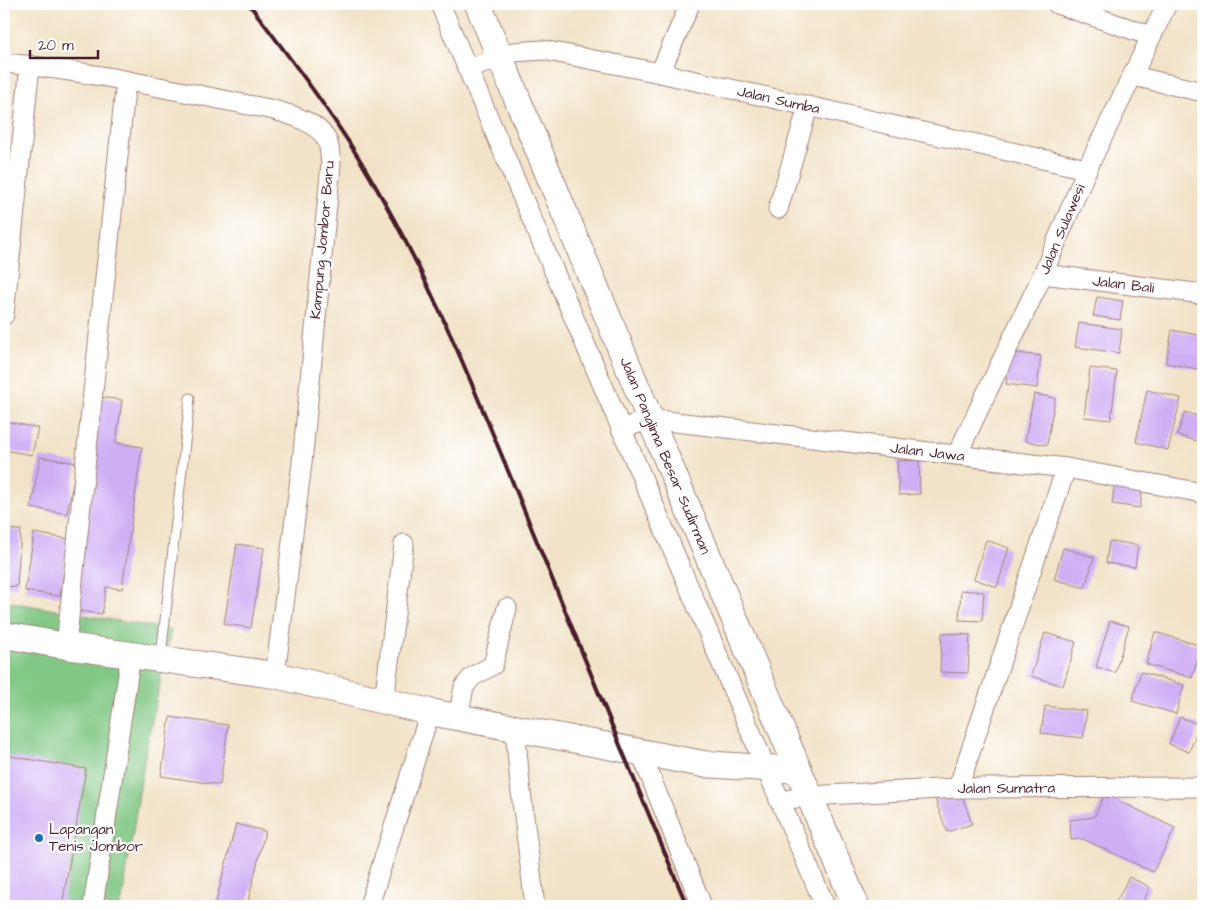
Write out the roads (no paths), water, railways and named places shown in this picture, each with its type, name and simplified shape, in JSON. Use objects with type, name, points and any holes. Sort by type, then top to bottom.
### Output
[{"type":"main road","name":"Jalan Panglima Besar Sudirman","points":[[478,4],[650,419],[856,906]]},
{"type":"main road","points":[[4,635],[66,646],[275,675],[458,718],[703,764],[799,770]]},
{"type":"street","points":[[440,4],[825,906]]},
{"type":"street","points":[[660,73],[690,4]]},
{"type":"street","points":[[1057,4],[1151,36]]},
{"type":"street","name":"Jalan Sulawesi","points":[[957,455],[1043,274],[1087,169],[1167,4]]},
{"type":"street","name":"Jalan Sumba","points":[[469,69],[521,51],[543,50],[660,73],[1087,169]]},
{"type":"street","name":"Kampung Jombor Baru","points":[[4,63],[126,81],[274,110],[298,116],[315,127],[327,142],[331,164],[302,463],[275,675]]},
{"type":"street","points":[[4,315],[30,66]]},
{"type":"street","points":[[1133,76],[1203,92]]},
{"type":"street","points":[[66,646],[126,81]]},
{"type":"street","points":[[778,209],[808,107]]},
{"type":"street","name":"Jalan Bali","points":[[1043,274],[1203,294]]},
{"type":"street","points":[[621,429],[650,419]]},
{"type":"street","name":"Jalan Jawa","points":[[650,419],[1066,468],[1203,493]]},
{"type":"street","points":[[958,788],[1066,468]]},
{"type":"street","points":[[384,701],[404,544]]},
{"type":"street","points":[[458,718],[464,687],[472,677],[492,665],[508,608]]},
{"type":"street","points":[[93,906],[131,655]]},
{"type":"street","points":[[369,906],[430,712]]},
{"type":"street","points":[[515,728],[535,906]]},
{"type":"street","points":[[641,753],[702,906]]},
{"type":"street","name":"Jalan Sumatra","points":[[779,801],[808,796],[958,788],[1203,787]]},
{"type":"lane","points":[[160,658],[190,398]]},
{"type":"railway","points":[[249,4],[345,136],[373,182],[418,266],[477,395],[687,906]]},
{"type":"place","name":"Lapangan Tenis Jombor","points":[[39,838]]}]
